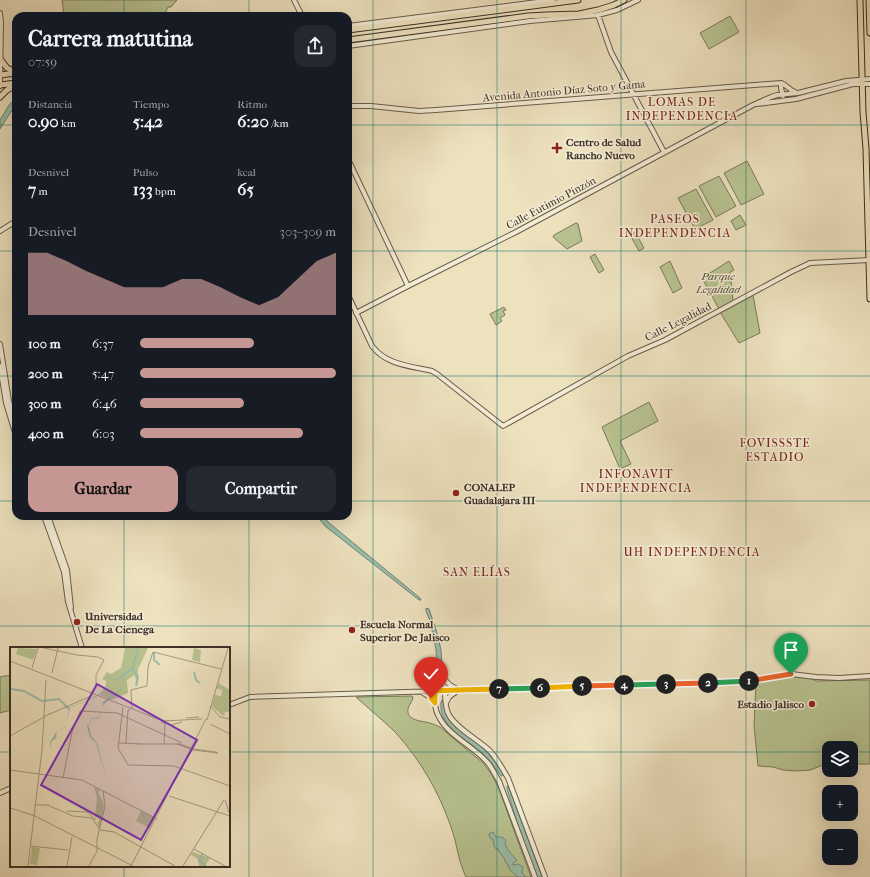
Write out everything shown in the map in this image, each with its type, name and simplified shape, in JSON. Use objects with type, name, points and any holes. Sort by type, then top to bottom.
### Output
[{"type":"main road","points":[[352,30],[578,0]]},
{"type":"main road","points":[[569,18],[577,14],[614,5],[624,0]]},
{"type":"main road","points":[[860,0],[867,81],[863,110],[866,150],[870,298]]},
{"type":"main road","points":[[869,0],[870,33]]},
{"type":"main road","points":[[352,39],[546,14],[592,15]]},
{"type":"main road","points":[[1,60],[7,68],[12,71]]},
{"type":"main road","points":[[0,75],[12,74]]},
{"type":"main road","points":[[0,86],[12,84]]},
{"type":"main road","points":[[0,97],[12,87]]},
{"type":"street","points":[[294,0],[300,12]]},
{"type":"street","points":[[352,25],[553,0]]},
{"type":"street","points":[[352,45],[530,21],[598,15],[617,10],[638,0]]},
{"type":"street","points":[[0,13],[0,86]]},
{"type":"street","points":[[598,15],[611,52],[664,152]]},
{"type":"street","points":[[395,20],[406,23]]},
{"type":"street","name":"Calle Eutimio Pinzón","points":[[753,105],[796,99],[846,81],[867,81]]},
{"type":"street","points":[[781,82],[792,91],[798,93]]},
{"type":"street","points":[[781,82],[781,88],[785,100]]},
{"type":"street","name":"Avenida Antonio Díaz Soto y Gama","points":[[352,106],[371,106],[419,111],[781,82]]},
{"type":"street","name":"Calle Eutimio Pinzón","points":[[356,313],[516,232],[753,105],[771,97],[783,94],[830,88]]},
{"type":"street","points":[[352,167],[408,286]]},
{"type":"street","points":[[0,231],[12,224]]},
{"type":"street","name":"Calle Legalidad","points":[[356,313],[372,346],[382,356],[395,363],[432,371],[503,426],[628,356],[665,340],[810,263],[869,260]]},
{"type":"street","points":[[352,304],[356,313]]},
{"type":"street","points":[[0,344],[12,411]]},
{"type":"street","points":[[0,366],[6,403],[12,423]]},
{"type":"street","points":[[45,520],[64,572],[69,608],[71,610],[82,647]]},
{"type":"street","points":[[49,520],[67,570],[71,610]]},
{"type":"street","points":[[230,705],[250,697],[753,681],[791,674],[840,678],[870,676]]},
{"type":"street","points":[[445,680],[452,687],[462,690]]},
{"type":"street","points":[[420,692],[429,687],[434,681]]},
{"type":"street","points":[[445,703],[451,695],[462,690]]},
{"type":"street","points":[[435,691],[435,703],[442,722],[448,729],[480,755],[494,771],[535,877]]},
{"type":"street","points":[[445,691],[446,710],[450,717],[456,724],[496,757],[508,778],[545,877]]},
{"type":"street","points":[[420,692],[428,696],[435,703]]},
{"type":"street","points":[[0,793],[10,788]]},
{"type":"green space","points":[[62,0],[177,0],[171,7],[168,7],[166,12],[64,12]]},
{"type":"green space","points":[[730,16],[739,32],[709,49],[700,33]]},
{"type":"green space","points":[[747,161],[764,194],[741,205],[724,173]]},
{"type":"green space","points":[[719,176],[736,206],[716,217],[699,186]]},
{"type":"green space","points":[[696,189],[713,220],[695,229],[678,198]]},
{"type":"green space","points":[[740,215],[746,225],[736,230],[731,221]]},
{"type":"green space","points":[[576,223],[578,224],[582,241],[567,249],[553,237]]},
{"type":"green space","points":[[635,232],[644,248],[639,251],[630,235]]},
{"type":"green space","points":[[595,254],[604,270],[599,273],[590,257]]},
{"type":"green space","points":[[670,261],[682,288],[673,293],[660,267]]},
{"type":"green space","name":"Parque Legalidad","points":[[729,261],[734,270],[730,272],[733,301],[719,309],[702,278]]},
{"type":"green space","points":[[753,295],[760,333],[739,343],[720,312]]},
{"type":"green space","points":[[504,307],[506,310],[503,311],[505,315],[500,318],[502,321],[496,325],[490,314]]},
{"type":"green space","points":[[649,402],[658,421],[620,441],[631,464],[620,469],[602,427]]},
{"type":"green space","points":[[10,675],[10,710],[0,713],[0,677]]},
{"type":"green space","name":"Estadio Jalisco","points":[[795,676],[810,678],[816,681],[870,680],[870,764],[858,764],[858,741],[822,741],[822,765],[810,770],[797,771],[758,766],[754,726],[756,683]]},
{"type":"green space","points":[[412,696],[413,698],[408,709],[408,713],[412,718],[440,727],[484,764],[492,775],[499,789],[531,877],[466,877],[446,814],[428,776],[413,753],[395,732],[356,697]]},
{"type":"shaded area","points":[[12,102],[12,110],[0,129],[0,120]]},
{"type":"shaded area","points":[[320,520],[326,520],[421,600],[419,600],[325,526]]},
{"type":"shaded area","points":[[426,608],[429,609],[441,650],[443,686],[441,689],[438,687],[436,649]]},
{"type":"shaded area","points":[[442,700],[447,717],[484,749],[496,763],[503,774],[502,776],[486,756],[458,734],[446,722],[441,709]]},
{"type":"shaded area","points":[[507,786],[542,877],[537,877],[518,826]]},
{"type":"shaded area","points":[[493,832],[496,837],[502,838],[506,841],[505,844],[507,848],[517,860],[513,863],[513,865],[518,864],[523,867],[522,873],[526,877],[518,877],[510,870],[498,848],[496,849],[494,846],[493,839],[490,838],[489,834]]},
{"type":"place","name":"Centro de Salud Rancho Nuevo","points":[[557,148]]},
{"type":"place","name":"CONALEP Guadalajara III","points":[[456,493]]},
{"type":"place","name":"Universidad De La Cienega","points":[[77,622]]},
{"type":"place","name":"Escuela Normal Superior De Jalisco","points":[[352,630]]},
{"type":"place","name":"Estadio Jalisco","points":[[812,704]]},
{"type":"district","name":"LOMAS DE INDEPENDENCIA","points":[[682,109]]},
{"type":"district","name":"PASEOS INDEPENDENCIA","points":[[675,226]]},
{"type":"district","name":"FOVISSSTE ESTADIO","points":[[775,450]]},
{"type":"district","name":"INFONAVIT INDEPENDENCIA","points":[[636,481]]},
{"type":"district","name":"UH INDEPENDENCIA","points":[[692,552]]},
{"type":"district","name":"SAN ELÍAS","points":[[477,572]]},
{"type":"route","points":[[431,698],[435,703],[435,691],[753,681],[791,674]]}]
